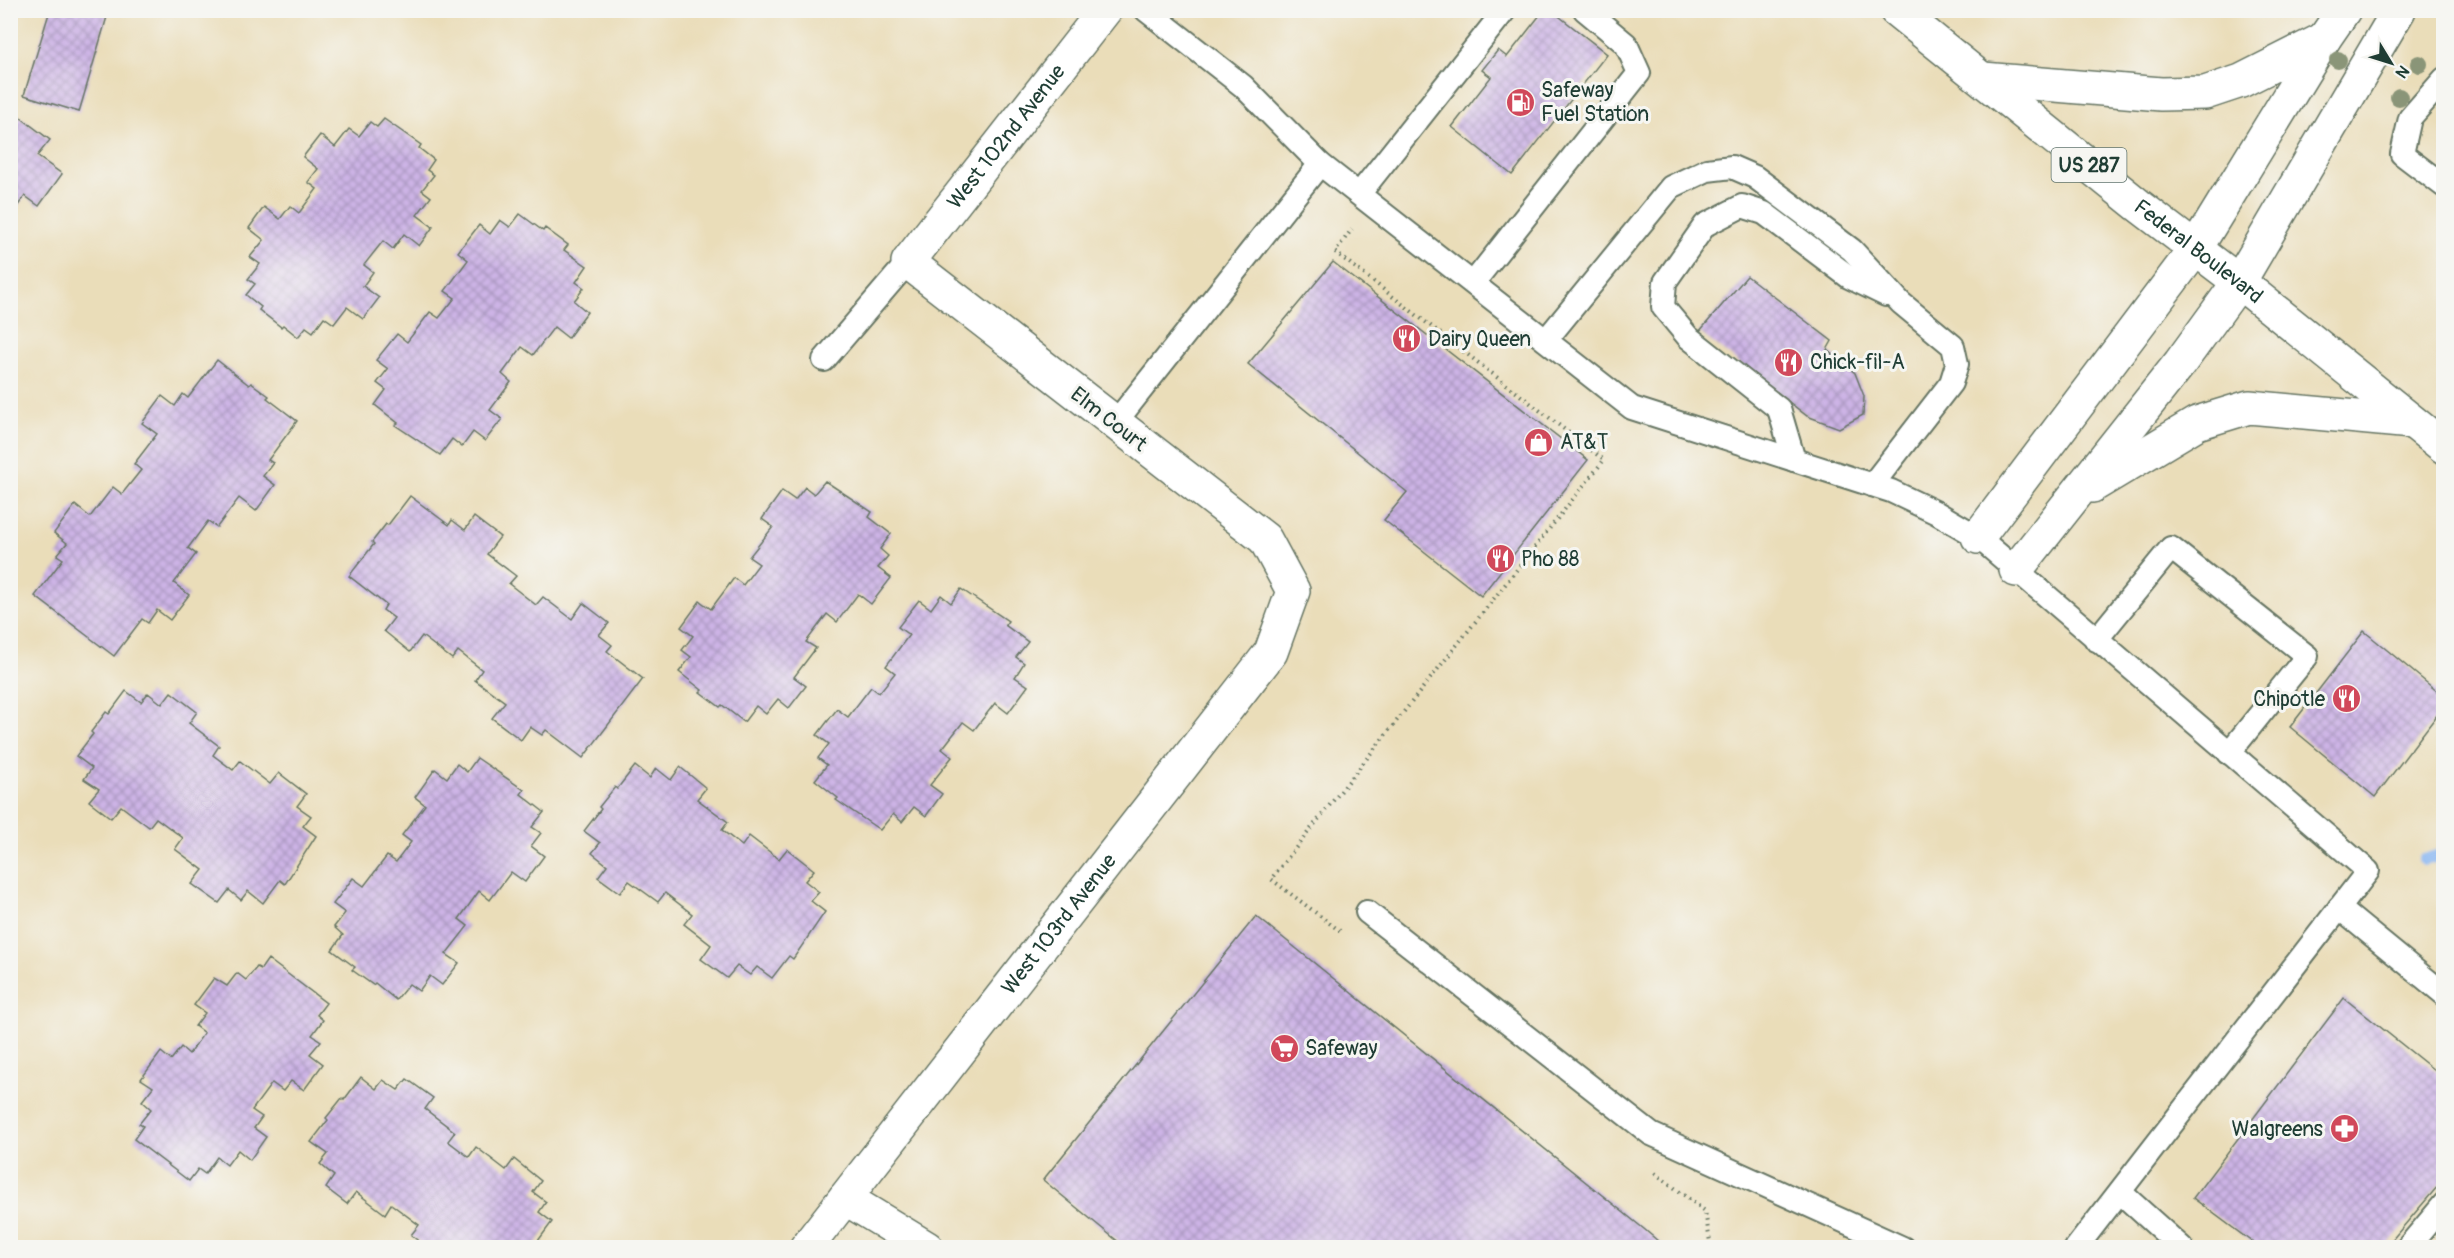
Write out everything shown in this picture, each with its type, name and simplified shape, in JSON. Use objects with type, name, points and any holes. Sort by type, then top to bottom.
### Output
[{"type":"street","name":"West 102nd Avenue","points":[[908,262],[1105,10]]},
{"type":"street","name":"Federal Boulevard","points":[[1896,10],[2444,447]]},
{"type":"street","points":[[1978,537],[2196,248],[2344,10]]},
{"type":"street","points":[[2016,570],[2180,363],[2239,282],[2399,10]]},
{"type":"street","points":[[1983,79],[2161,94],[2205,93],[2241,81],[2324,39]]},
{"type":"street","name":"Elm Court","points":[[908,262],[1265,539],[1293,591]]},
{"type":"street","points":[[2072,498],[2197,423],[2248,407],[2412,422]]},
{"type":"street","name":"West 103rd Avenue","points":[[806,1248],[1271,652],[1293,591]]},
{"type":"street","points":[[845,1197],[927,1248]]},
{"type":"lane","points":[[1146,10],[1243,86],[1320,164],[1474,282],[1632,408],[1891,491],[1978,537],[2368,871],[2076,1248]]},
{"type":"lane","points":[[1366,198],[1505,10]]},
{"type":"lane","points":[[1474,282],[1639,74],[1626,44],[1585,10]]},
{"type":"lane","points":[[2444,79],[2410,118],[2402,154],[2444,186]]},
{"type":"lane","points":[[1115,423],[1320,164]]},
{"type":"lane","points":[[1546,340],[1671,187],[1707,170],[1732,167],[1755,177],[1852,250],[1901,303],[1953,346],[1957,364],[1951,383],[1872,485]]},
{"type":"lane","points":[[1794,460],[1779,409],[1688,337],[1663,307],[1665,282],[1705,225],[1742,206],[1764,213],[1849,277],[1901,303]]},
{"type":"lane","points":[[824,360],[908,262]]},
{"type":"lane","points":[[2096,639],[2171,548],[2307,656],[2229,753]]},
{"type":"lane","points":[[2339,908],[2444,994]]},
{"type":"lane","points":[[1367,912],[1651,1134],[1903,1248]]},
{"type":"lane","points":[[2120,1192],[2182,1248]]},
{"type":"lane","points":[[2407,1248],[2444,1204]]},
{"type":"path","points":[[1347,936],[1271,879],[1604,460],[1335,252],[1366,198]]},
{"type":"path","points":[[1648,1168],[1705,1211],[1711,1248]]},
{"type":"building","points":[[50,10],[109,10],[79,112],[24,95]]},
{"type":"building","name":"Safeway Fuel Station","points":[[1544,10],[1551,10],[1607,54],[1512,175],[1452,127],[1491,77],[1482,70],[1498,50],[1507,57]]},
{"type":"building","points":[[12,111],[50,140],[37,156],[62,174],[39,206],[25,196],[10,216],[10,114]]},
{"type":"building","points":[[384,119],[421,145],[419,148],[434,160],[427,170],[434,175],[422,190],[431,197],[417,215],[433,227],[419,246],[404,234],[393,249],[383,241],[364,265],[373,272],[363,286],[379,298],[363,319],[347,307],[334,324],[324,317],[313,332],[306,327],[298,337],[259,310],[261,307],[246,295],[255,284],[248,279],[260,264],[250,257],[264,240],[249,228],[264,207],[280,219],[290,206],[299,213],[317,189],[308,182],[318,169],[303,157],[320,135],[335,147],[349,129],[359,136],[370,122],[377,127]]},
{"type":"building","points":[[520,214],[543,231],[545,228],[568,245],[564,250],[587,266],[576,282],[584,288],[574,301],[587,312],[568,338],[554,327],[533,355],[522,347],[502,374],[511,382],[490,410],[502,419],[485,441],[473,432],[462,447],[452,439],[440,455],[395,425],[398,423],[375,405],[386,390],[377,383],[388,369],[376,360],[397,334],[407,342],[430,312],[439,318],[455,298],[445,291],[468,260],[458,252],[479,225],[490,234],[500,220],[510,227]]},
{"type":"building","points":[[1333,262],[1588,460],[1481,596],[1384,520],[1407,492],[1248,364]]},
{"type":"building","name":"Chick-fil-A","points":[[1747,276],[1832,341],[1827,350],[1855,373],[1864,396],[1863,415],[1839,428],[1807,416],[1699,332]]},
{"type":"building","points":[[217,360],[249,385],[251,383],[269,396],[267,398],[297,421],[268,460],[273,463],[263,476],[275,485],[256,511],[239,498],[217,527],[208,521],[188,548],[196,554],[174,583],[189,595],[170,620],[157,610],[148,623],[142,619],[114,656],[35,596],[63,559],[57,555],[67,543],[54,533],[75,505],[90,517],[113,487],[122,494],[141,470],[134,464],[157,434],[142,423],[162,396],[175,406],[183,394],[188,398]]},
{"type":"building","points":[[825,481],[872,512],[869,517],[891,534],[880,549],[888,556],[878,568],[891,578],[871,604],[858,594],[837,622],[827,614],[806,642],[816,648],[794,677],[806,686],[789,708],[778,699],[766,714],[756,706],[744,722],[700,692],[702,690],[679,672],[691,657],[682,650],[693,636],[681,627],[700,601],[711,609],[734,578],[743,585],[759,564],[749,557],[773,527],[762,519],[782,491],[795,500],[805,487],[814,494]]},
{"type":"building","points":[[410,496],[449,525],[452,520],[465,530],[474,517],[500,537],[487,554],[516,576],[509,584],[536,605],[543,597],[572,619],[583,603],[609,623],[599,635],[612,645],[607,651],[643,679],[583,758],[546,730],[542,735],[530,727],[521,740],[492,718],[505,702],[475,680],[482,670],[458,651],[452,659],[422,636],[410,652],[384,631],[394,618],[383,610],[386,605],[349,576],[374,544],[372,542]]},
{"type":"building","points":[[961,589],[1008,621],[1005,625],[1028,642],[1016,657],[1024,663],[1015,677],[1028,686],[1008,713],[995,703],[974,730],[963,722],[942,749],[952,757],[930,785],[942,794],[926,816],[914,807],[902,822],[893,814],[880,830],[836,800],[838,798],[815,780],[827,765],[818,758],[829,744],[817,735],[837,709],[848,717],[871,687],[879,693],[895,673],[886,666],[909,635],[898,627],[919,600],[931,609],[941,595],[951,603]]},
{"type":"building","points":[[2364,631],[2444,697],[2444,706],[2375,797],[2290,727]]},
{"type":"building","points":[[126,691],[141,702],[148,693],[162,704],[171,692],[197,712],[189,723],[219,746],[213,755],[233,770],[240,761],[270,784],[279,773],[306,794],[297,806],[311,816],[303,826],[316,836],[285,884],[280,880],[263,903],[248,891],[241,900],[229,890],[219,903],[192,884],[203,870],[175,849],[183,838],[156,818],[149,827],[121,806],[111,818],[89,801],[99,789],[84,779],[92,768],[76,756],[106,712],[109,714]]},
{"type":"building","points":[[477,758],[524,790],[521,794],[544,812],[532,827],[541,833],[531,846],[544,856],[525,882],[511,872],[490,900],[479,891],[459,919],[468,926],[446,954],[459,963],[442,985],[430,976],[419,991],[409,984],[396,1000],[375,983],[373,985],[352,970],[355,967],[332,950],[343,935],[334,927],[345,913],[333,904],[353,878],[364,886],[387,856],[396,862],[411,842],[402,835],[425,805],[415,797],[435,769],[447,778],[457,764],[467,772]]},
{"type":"building","points":[[635,766],[650,778],[656,768],[671,780],[680,767],[706,788],[697,799],[728,822],[722,830],[742,846],[749,836],[779,859],[787,849],[814,870],[805,881],[819,892],[811,901],[825,912],[793,959],[789,956],[772,978],[757,967],[750,975],[737,966],[727,978],[701,959],[711,945],[684,924],[692,914],[665,893],[658,902],[629,881],[620,893],[598,877],[607,865],[592,853],[600,843],[584,831],[601,809],[599,807]]},
{"type":"building","name":"Safeway","points":[[1256,916],[1666,1248],[1126,1248],[1043,1180]]},
{"type":"building","points":[[268,959],[326,1003],[317,1015],[323,1020],[312,1035],[321,1041],[310,1054],[323,1064],[304,1090],[291,1081],[283,1091],[272,1083],[252,1110],[262,1117],[254,1128],[266,1137],[250,1160],[238,1150],[227,1165],[217,1157],[205,1174],[198,1169],[189,1181],[134,1139],[143,1126],[139,1124],[151,1109],[142,1101],[153,1087],[141,1079],[161,1052],[171,1060],[181,1047],[189,1054],[204,1033],[195,1026],[205,1013],[194,1005],[214,978],[227,986],[237,973],[246,980],[257,967],[261,969]]},
{"type":"building","name":"Walgreens","points":[[2344,998],[2444,1078],[2444,1179],[2385,1248],[2260,1248],[2193,1198]]},
{"type":"building","points":[[361,1077],[376,1089],[383,1080],[398,1090],[407,1079],[433,1098],[425,1109],[455,1132],[448,1141],[469,1157],[476,1147],[506,1170],[514,1159],[541,1181],[533,1192],[546,1202],[539,1212],[552,1222],[535,1245],[538,1248],[427,1248],[411,1235],[419,1225],[391,1204],[385,1214],[356,1192],[347,1204],[326,1188],[334,1176],[320,1164],[328,1154],[311,1142],[328,1120],[326,1118],[342,1098],[344,1100]]},
{"type":"waterway","points":[[2424,860],[2444,854]]},
{"type":"place","name":"Safeway Fuel Station","points":[[1520,102]]},
{"type":"place","name":"Dairy Queen","points":[[1407,339]]},
{"type":"place","name":"Chick-fil-A","points":[[1789,362]]},
{"type":"place","name":"AT&T","points":[[1539,442]]},
{"type":"place","name":"Pho 88","points":[[1500,559]]},
{"type":"place","name":"Chipotle","points":[[2346,699]]},
{"type":"place","name":"Safeway","points":[[1284,1048]]},
{"type":"place","name":"Walgreens","points":[[2344,1129]]}]
